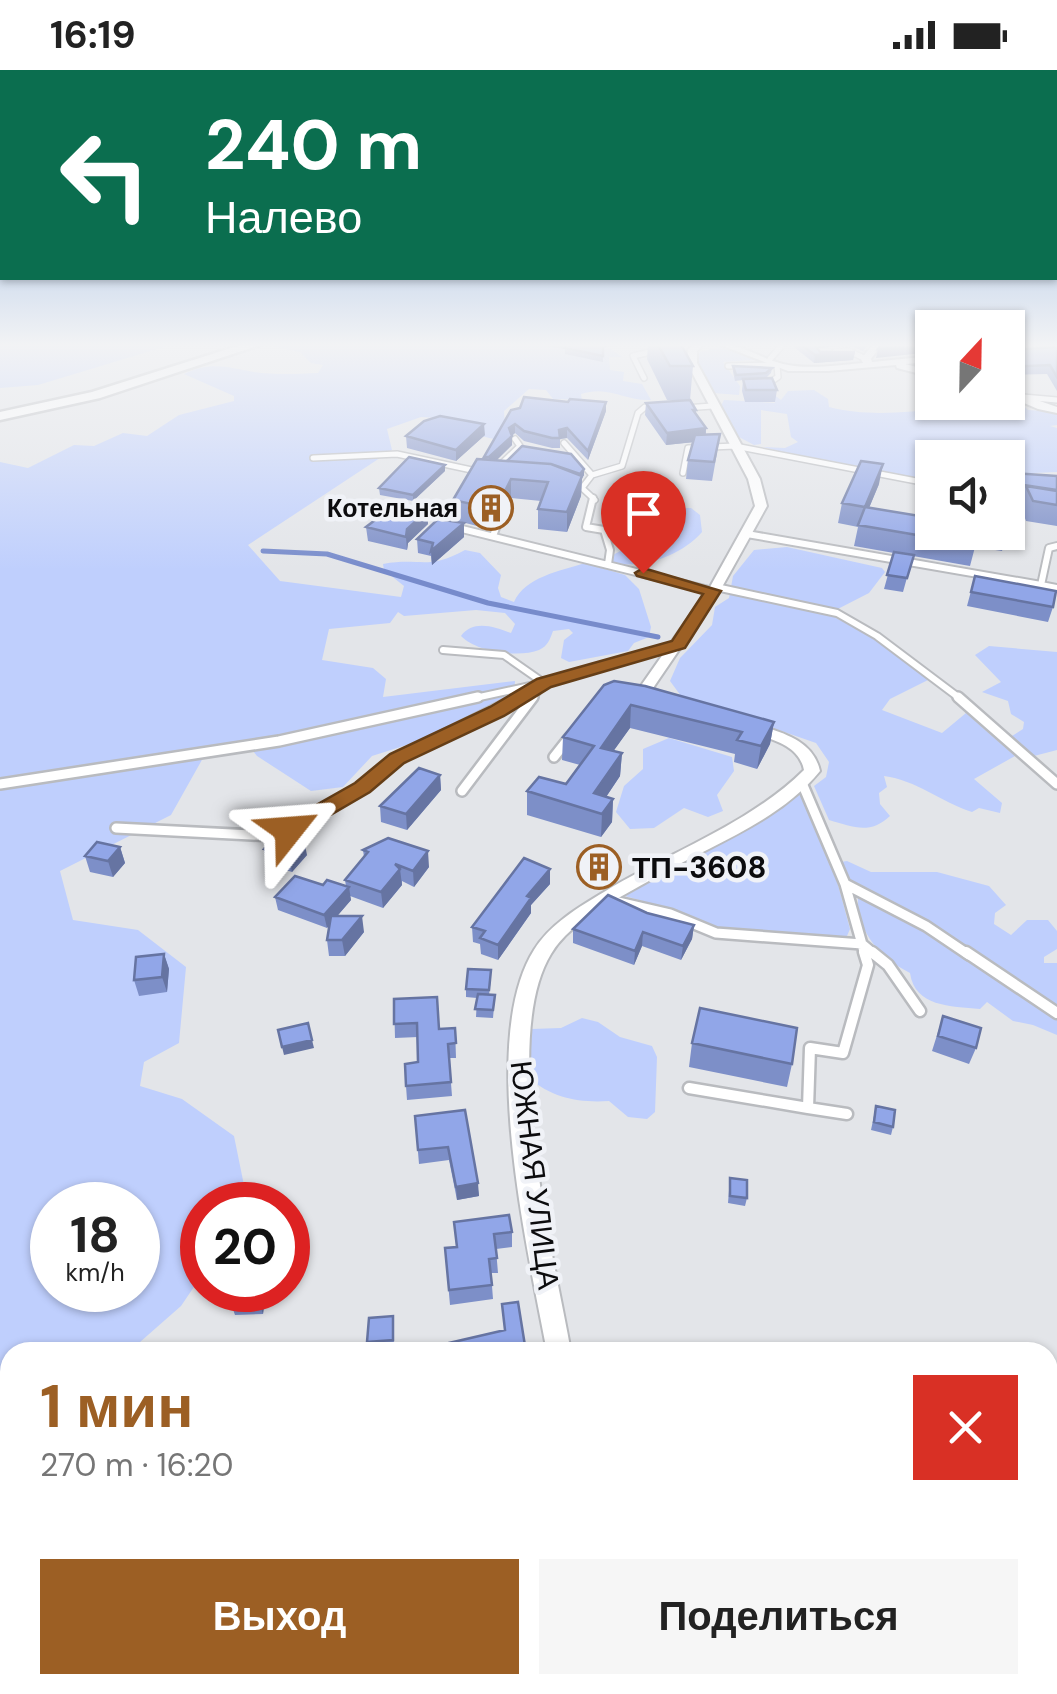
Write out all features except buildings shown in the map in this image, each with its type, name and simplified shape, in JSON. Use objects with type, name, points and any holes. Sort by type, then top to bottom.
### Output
[{"type":"street","points":[[677,702],[644,690],[714,589],[760,506],[754,479],[719,419]]},
{"type":"street","points":[[741,724],[801,747],[812,759],[812,771],[802,783]]},
{"type":"street","name":"ЮЖНАЯ УЛИЦА","points":[[558,1342],[530,1171],[520,1070],[523,993],[542,952],[606,900],[766,808],[802,783]]},
{"type":"lane","points":[[582,488],[592,475],[622,466],[636,419]]},
{"type":"lane","points":[[515,439],[531,450]]},
{"type":"lane","points":[[564,443],[592,475]]},
{"type":"lane","points":[[492,473],[520,446]]},
{"type":"lane","points":[[684,473],[688,448],[735,446],[915,481]]},
{"type":"lane","points":[[313,458],[397,454],[511,474]]},
{"type":"lane","points":[[564,454],[575,454]]},
{"type":"lane","points":[[567,480],[594,500],[586,527],[604,530],[610,550],[608,564]]},
{"type":"lane","points":[[1025,499],[1057,505]]},
{"type":"lane","points":[[493,536],[499,520]]},
{"type":"lane","points":[[444,525],[714,589],[837,613],[877,636],[984,717],[1057,784]]},
{"type":"lane","points":[[747,534],[1057,588]]},
{"type":"lane","points":[[1041,585],[1049,548],[1057,546]]},
{"type":"lane","points":[[0,784],[279,740],[544,683],[678,644]]},
{"type":"lane","points":[[443,650],[504,655],[523,672],[544,683]]},
{"type":"lane","points":[[632,687],[656,673]]},
{"type":"lane","points":[[462,792],[544,683]]},
{"type":"lane","points":[[116,828],[273,836],[307,822],[397,759],[497,712],[544,683]]},
{"type":"lane","points":[[554,757],[576,728]]},
{"type":"lane","points":[[802,783],[845,884],[868,965],[843,1052],[810,1048],[808,1108]]},
{"type":"lane","points":[[845,884],[926,926],[1057,1013]]},
{"type":"lane","points":[[606,900],[670,914],[716,933],[862,944],[888,966],[920,1011]]},
{"type":"lane","points":[[689,1088],[847,1114]]},
{"type":"shaded area","points":[[173,419],[416,419],[387,429],[392,450],[248,545],[280,581],[401,597],[404,586],[384,570],[383,564],[432,562],[465,550],[480,553],[501,575],[501,597],[514,602],[535,581],[585,563],[625,575],[639,589],[651,627],[649,637],[634,643],[628,651],[569,662],[561,658],[564,640],[573,633],[569,629],[553,631],[542,648],[520,653],[487,650],[461,636],[478,626],[511,633],[515,624],[505,613],[476,610],[404,616],[398,612],[390,623],[329,629],[322,660],[373,668],[386,679],[383,697],[515,681],[514,694],[441,734],[372,756],[343,787],[311,791],[257,756],[245,741],[203,758],[171,815],[60,871],[73,920],[138,930],[186,967],[179,1043],[144,1062],[140,1086],[182,1099],[234,1136],[243,1182],[180,1182],[180,1307],[140,1342],[0,1342],[0,462],[28,468],[74,445],[94,446],[123,433],[147,436]]},
{"type":"shaded area","points":[[449,419],[505,419],[506,442],[473,434],[468,420]]},
{"type":"shaded area","points":[[727,419],[761,419],[761,444],[754,445],[739,437]]},
{"type":"shaded area","points":[[788,419],[1057,419],[1057,425],[1050,426],[1057,428],[1057,472],[1025,473],[1025,440],[915,440],[915,478],[810,460],[763,447],[785,448],[798,442],[791,437]]},
{"type":"shaded area","points":[[691,508],[700,515],[702,532],[693,540],[672,554],[649,562],[612,563],[611,556],[624,549],[635,533],[674,532],[682,522],[672,512]]},
{"type":"shaded area","points":[[787,547],[882,568],[885,572],[869,593],[828,614],[873,637],[928,680],[890,699],[882,710],[942,733],[966,713],[1015,756],[974,779],[1002,803],[1000,813],[979,808],[972,812],[907,782],[884,776],[887,787],[879,793],[880,804],[890,816],[883,822],[861,828],[829,820],[814,786],[826,777],[829,762],[816,743],[681,696],[670,681],[680,658],[712,625],[715,607],[729,598],[733,576],[754,550]]},
{"type":"shaded area","points":[[989,646],[1057,652],[1057,750],[1034,756],[1012,736],[1023,729],[1024,722],[1011,714],[1008,701],[982,692],[1001,682],[975,655]]},
{"type":"shaded area","points":[[669,738],[732,757],[734,771],[717,795],[723,811],[708,817],[684,808],[654,828],[630,829],[616,812],[624,786],[643,769],[643,749]]},
{"type":"shaded area","points":[[801,794],[837,881],[850,929],[847,936],[838,939],[714,927],[625,896]]},
{"type":"shaded area","points":[[841,862],[871,872],[937,872],[989,886],[1006,905],[995,913],[994,924],[1011,935],[1027,920],[1048,920],[1057,931],[1057,949],[1044,957],[1044,963],[1057,963],[1057,1008],[932,925],[850,882]]},
{"type":"shaded area","points":[[858,896],[923,929],[1057,1019],[1057,1035],[1013,1021],[987,1002],[980,1009],[926,999],[913,984],[910,973],[889,960],[872,942],[861,921]]},
{"type":"shaded area","points":[[582,1018],[598,1022],[620,1037],[652,1046],[657,1057],[655,1112],[647,1119],[628,1117],[609,1101],[557,1095],[529,1078],[526,1042],[531,1029],[561,1028]]},
{"type":"waterway","points":[[263,551],[327,554],[488,603],[658,637]]},
{"type":"place","name":"Котельная","points":[[491,508]]},
{"type":"place","name":"ТП-3608","points":[[599,867]]},
{"type":"route","points":[[289,830],[362,787],[397,759],[497,712],[544,683],[678,644],[713,591],[643,573]]}]
